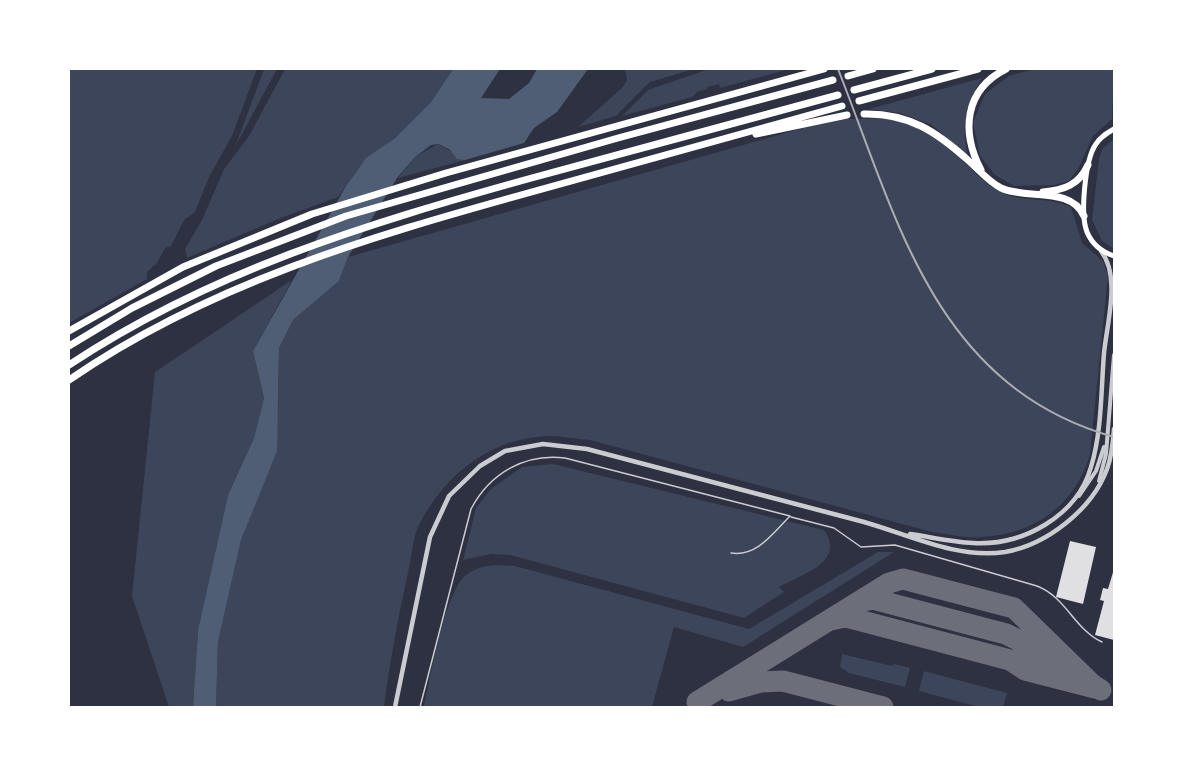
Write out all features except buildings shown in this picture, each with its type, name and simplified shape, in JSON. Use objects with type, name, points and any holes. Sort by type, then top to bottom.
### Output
[{"type":"highway","points":[[748,89],[805,69]]},
{"type":"highway","points":[[69,331],[183,267],[268,230],[401,185],[824,69]]},
{"type":"highway","points":[[848,76],[873,69]]},
{"type":"highway","points":[[854,90],[932,69]]},
{"type":"highway","points":[[859,101],[978,69]]},
{"type":"highway","points":[[984,175],[969,140],[969,111],[986,82],[1006,69]]},
{"type":"highway","points":[[69,346],[173,287],[303,231],[390,202],[833,80]]},
{"type":"highway","points":[[69,365],[166,308],[207,287],[293,251],[414,211],[838,95]]},
{"type":"highway","points":[[69,381],[166,323],[282,269],[369,238],[842,106]]},
{"type":"highway","points":[[864,114],[895,116],[917,122],[938,133],[984,175],[1001,187],[1026,194],[1065,198],[1077,204],[1084,216]]},
{"type":"highway","points":[[683,150],[847,115]]},
{"type":"highway","points":[[1026,194],[1067,188],[1080,179],[1088,165]]},
{"type":"main road","points":[[1114,129],[1095,144],[1088,165],[1084,216],[1088,234],[1099,249],[1114,256]]},
{"type":"street","points":[[1078,497],[1093,461],[1108,314],[1111,274],[1109,264],[1099,249]]},
{"type":"street","points":[[1097,487],[1104,464],[1114,356]]},
{"type":"street","points":[[395,707],[435,523],[458,485],[480,466],[505,451],[537,444],[587,449],[894,531],[958,551],[1005,552],[1034,543],[1077,513],[1097,487],[1111,457],[1114,429]]},
{"type":"street","points":[[894,531],[975,543],[1002,541],[1042,526],[1078,497],[1096,471],[1106,438]]},
{"type":"lane","points":[[420,707],[471,509],[490,483],[517,464],[536,458],[566,458],[834,528],[861,548],[895,545],[1046,589],[1085,633],[1102,642]]},
{"type":"lane","points":[[731,553],[745,554],[755,550],[790,516]]},
{"type":"shaded area","points":[[69,69],[257,69],[232,136],[209,177],[195,212],[184,220],[171,246],[165,248],[157,263],[147,272],[147,279],[69,323]]},
{"type":"shaded area","points":[[264,69],[277,69],[235,147]]},
{"type":"shaded area","points":[[285,69],[453,69],[431,102],[394,139],[360,166],[338,197],[278,219],[187,258],[185,249],[202,220],[224,169],[249,136]]},
{"type":"shaded area","points":[[453,69],[500,69],[481,98],[509,99],[529,83],[537,69],[588,69],[557,112],[534,128],[524,143],[465,160],[457,159],[450,150],[439,144],[431,145],[415,157],[397,178],[348,257],[339,281],[293,320],[279,348],[277,451],[241,540],[218,642],[216,707],[193,707],[198,630],[228,495],[254,438],[264,398],[253,351],[346,186],[366,158],[394,139],[431,102]]},
{"type":"shaded area","points":[[625,69],[694,69],[650,82],[616,116],[578,127],[623,87],[627,80]]},
{"type":"shaded area","points":[[709,69],[790,69],[720,88],[719,84],[707,87],[692,97],[622,116],[648,90]]},
{"type":"shaded area","points":[[1034,69],[1114,69],[1112,119],[1093,136],[1078,169],[1069,181],[1054,185],[1014,186],[995,175],[980,156],[973,122],[985,94],[1009,76]]},
{"type":"shaded area","points":[[982,78],[966,115],[965,134],[968,156],[932,125],[900,113],[869,109]]},
{"type":"shaded area","points":[[885,118],[910,125],[934,136],[1000,192],[1071,207],[1082,243],[1103,261],[1108,276],[1090,454],[1075,488],[1051,513],[1036,523],[1002,535],[958,536],[932,532],[590,440],[550,436],[517,441],[499,447],[467,465],[441,491],[420,523],[414,539],[398,620],[384,707],[216,707],[218,642],[241,540],[260,491],[278,413],[279,348],[293,320],[339,281],[348,257],[810,126],[847,119]]},
{"type":"shaded area","points":[[1114,139],[1114,249],[1102,241],[1092,220],[1099,158],[1103,148]]},
{"type":"shaded area","points":[[438,144],[465,160],[398,178],[415,157]]},
{"type":"shaded area","points":[[292,280],[253,351],[264,398],[254,438],[228,495],[198,630],[193,707],[169,707],[132,596],[155,372]]},
{"type":"shaded area","points":[[553,464],[824,530],[830,551],[819,566],[779,587],[784,592],[744,618],[510,555],[491,554],[463,560],[476,508],[491,489],[522,467]]},
{"type":"shaded area","points":[[878,552],[894,552],[743,647],[674,627],[652,707],[424,707],[439,636],[451,598],[466,575],[478,568],[515,566],[749,629]]},
{"type":"shaded area","points":[[842,654],[910,668],[905,687],[849,673],[840,667]]},
{"type":"shaded area","points":[[924,671],[1007,693],[1003,707],[979,707],[919,691]]},
{"type":"taxiway","points":[[697,702],[889,583],[903,579],[1014,608],[1093,685],[1101,690]]},
{"type":"taxiway","points":[[859,602],[873,599],[1006,634],[1018,640],[1055,676]]},
{"type":"taxiway","points":[[831,620],[845,617],[858,620],[1010,660],[1025,670],[1095,688]]},
{"type":"taxiway","points":[[729,691],[761,682],[783,681],[883,707]]},
{"type":"railway","points":[[838,69],[904,239],[931,291],[964,338],[1004,379],[1053,413],[1114,437]]}]
